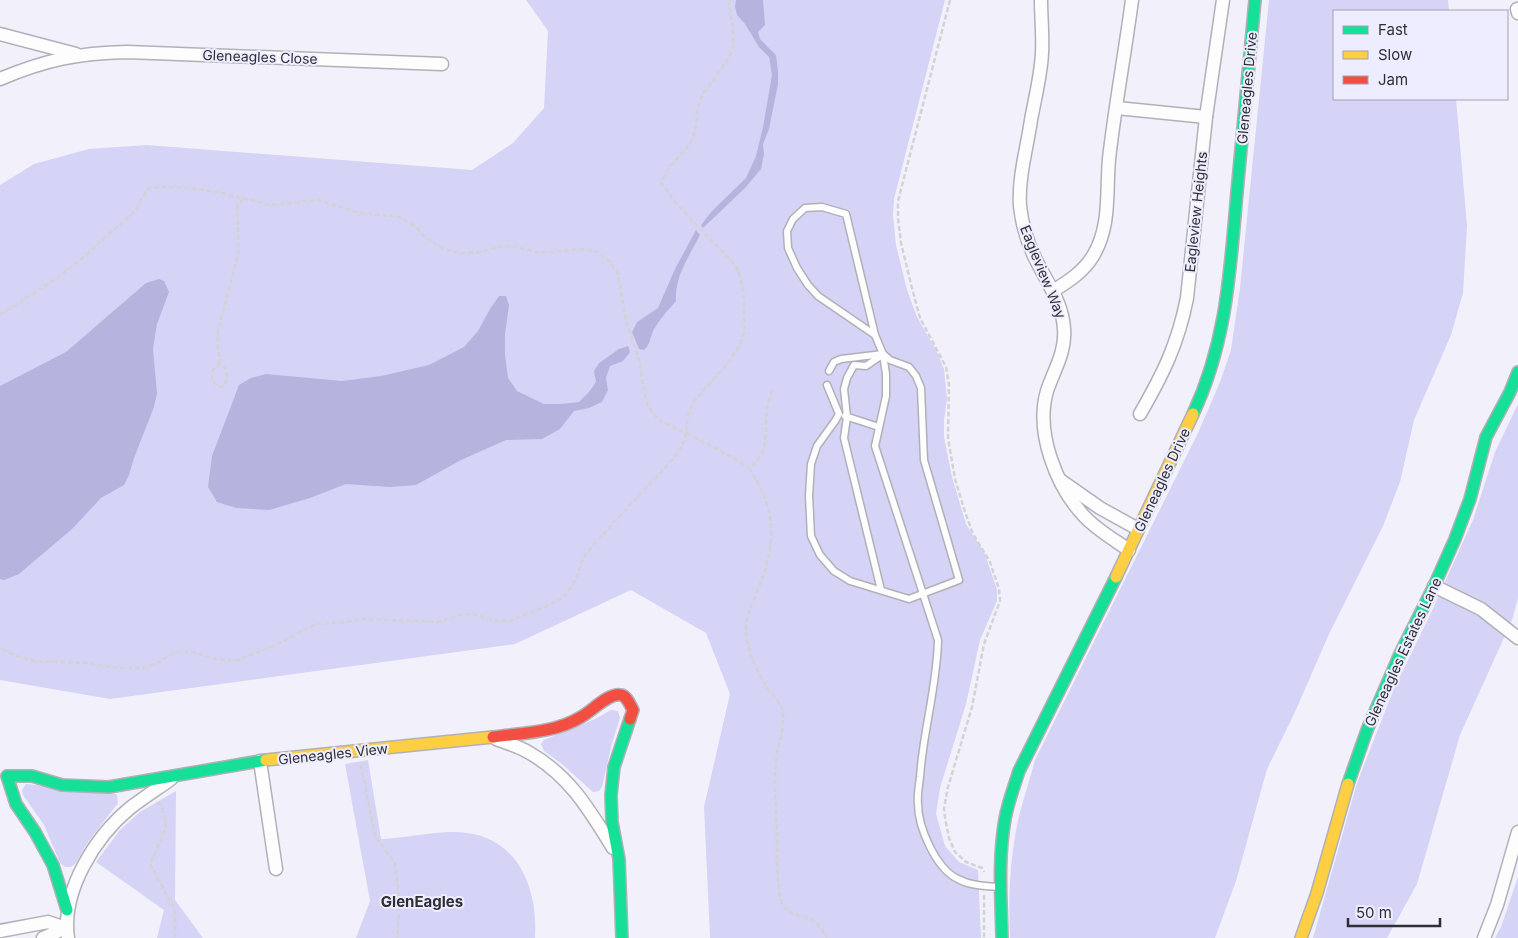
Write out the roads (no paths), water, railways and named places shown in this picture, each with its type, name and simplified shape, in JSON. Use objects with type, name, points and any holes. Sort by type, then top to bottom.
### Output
[{"type":"street","name":"Eagleview Way","points":[[1041,0],[1042,54],[1023,170],[1020,206],[1028,242],[1053,291],[1063,316],[1064,343],[1047,390],[1044,406],[1044,424],[1048,452],[1068,496],[1085,517],[1129,550]]},
{"type":"street","points":[[1053,291],[1077,276],[1086,266],[1094,255],[1102,236],[1107,216],[1109,160],[1132,0]]},
{"type":"street","name":"Eagleview Heights","points":[[1140,414],[1160,380],[1170,358],[1187,298],[1206,117],[1223,0]]},
{"type":"street","name":"Gleneagles Drive","points":[[1002,938],[1001,887],[1004,826],[1008,803],[1019,771],[1129,550],[1203,392],[1216,352],[1228,296],[1255,0]]},
{"type":"street","name":"Gleneagles Close","points":[[0,34],[78,54]]},
{"type":"street","name":"Gleneagles Close","points":[[0,79],[33,66],[78,54],[127,52],[442,64]]},
{"type":"street","points":[[1117,108],[1206,117]]},
{"type":"street","name":"Gleneagles Estates Lane","points":[[1302,938],[1317,893],[1342,802],[1367,730],[1400,654],[1455,539],[1470,499],[1486,437],[1510,392],[1518,372]]},
{"type":"street","points":[[1060,480],[1100,508],[1138,529]]},
{"type":"street","points":[[1434,586],[1481,609],[1518,638]]},
{"type":"street","name":"Gleneagles View","points":[[67,933],[67,910],[53,865],[35,832],[16,804],[7,776],[32,776],[62,785],[109,787],[260,761],[554,729],[580,718],[611,696],[620,695],[626,698],[633,710],[614,767],[611,795],[612,822],[619,858],[622,938]]},
{"type":"street","name":"Gleneagles View","points":[[492,737],[527,751],[559,774],[589,807],[619,858]]},
{"type":"street","points":[[260,761],[276,869]]},
{"type":"street","name":"Gleneagles View","points":[[67,910],[80,872],[94,848],[110,828],[129,809],[175,776]]},
{"type":"street","points":[[1484,938],[1497,905],[1518,832]]},
{"type":"street","points":[[0,931],[48,922],[67,933]]},
{"type":"street","points":[[43,938],[67,933]]},
{"type":"lane","points":[[875,335],[818,296],[808,286],[797,268],[788,248],[787,230],[793,219],[805,208],[822,207],[846,214],[875,335],[883,354],[886,374],[886,396],[876,446],[938,640],[938,667],[921,758],[918,805],[924,832],[933,852],[957,879],[984,886],[1001,887]]},
{"type":"lane","points":[[881,590],[844,438],[847,416],[844,389],[854,365],[866,366],[883,354]]},
{"type":"lane","points":[[829,371],[834,362],[842,359],[883,354],[890,360],[909,368],[916,376],[922,388],[924,460],[960,580],[909,599],[850,581],[834,571],[820,555],[812,536],[809,496],[811,464],[817,446],[839,414]]},
{"type":"lane","points":[[827,385],[839,414]]},
{"type":"lane","points":[[839,414],[879,428]]},
{"type":"district","name":"GlenEagles","points":[[422,902]]}]
